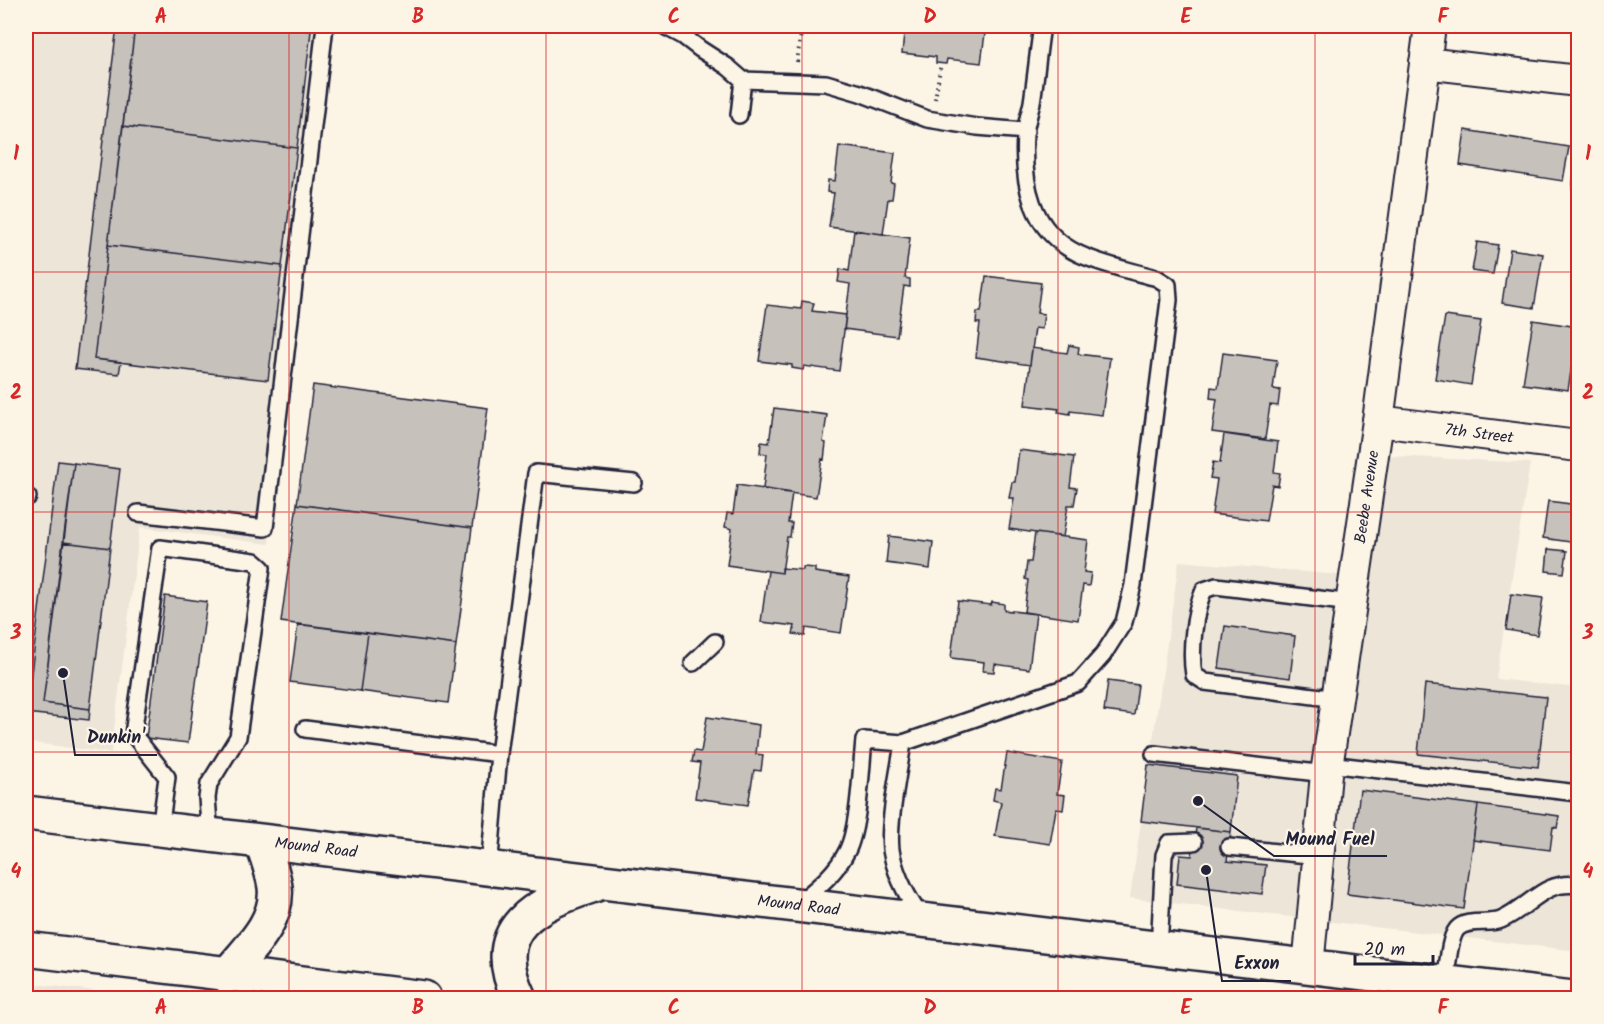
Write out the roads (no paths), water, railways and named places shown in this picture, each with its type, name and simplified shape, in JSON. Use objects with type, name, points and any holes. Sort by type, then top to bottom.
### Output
[{"type":"main road","name":"Mound Road","points":[[26,813],[1308,967],[1405,988],[1445,983],[1573,999]]},
{"type":"main road","points":[[226,986],[270,919],[275,903],[275,887],[262,842]]},
{"type":"main road","points":[[519,999],[510,970],[509,953],[512,938],[519,924],[531,912],[562,896],[602,883]]},
{"type":"main road","points":[[26,949],[226,986],[424,999]]},
{"type":"street","name":"Beebe Avenue","points":[[1308,967],[1327,769],[1378,421],[1430,26]]},
{"type":"street","points":[[1425,63],[1578,81]]},
{"type":"street","name":"7th Street","points":[[1378,421],[1578,446]]},
{"type":"lane","points":[[138,513],[265,528],[325,26]]},
{"type":"lane","points":[[795,906],[827,880],[849,849],[854,832],[864,740],[903,743],[1078,683],[1103,655],[1124,622],[1133,585],[1169,300],[1168,285],[1157,278],[1077,253],[1054,237],[1036,215],[1028,191],[1024,163],[1026,131],[1042,26]]},
{"type":"lane","points":[[666,27],[683,36],[743,80],[826,83],[860,93],[927,119],[977,127],[1026,131]]},
{"type":"lane","points":[[739,114],[743,80]]},
{"type":"lane","points":[[489,869],[499,754],[536,473],[634,483]]},
{"type":"lane","points":[[160,830],[167,777],[133,734],[160,548],[254,561],[262,568],[238,738],[209,784],[207,798],[210,836]]},
{"type":"lane","points":[[1337,699],[1205,682],[1194,675],[1191,662],[1199,602],[1204,590],[1216,586],[1351,603]]},
{"type":"lane","points":[[693,663],[715,642]]},
{"type":"lane","points":[[305,729],[499,754]]},
{"type":"lane","points":[[903,743],[891,853],[903,887],[923,922]]},
{"type":"lane","points":[[1154,754],[1578,793]]},
{"type":"lane","points":[[1159,949],[1164,855],[1169,843],[1194,842]]},
{"type":"lane","points":[[1229,847],[1318,856]]},
{"type":"lane","points":[[1445,983],[1453,937],[1459,927],[1468,924],[1490,924],[1502,920],[1554,885],[1567,883],[1578,885]]},
{"type":"place","name":"Dunkin'","points":[[63,673]]},
{"type":"place","name":"Mound Fuel","points":[[1198,801]]},
{"type":"place","name":"Exxon","points":[[1206,870]]}]
